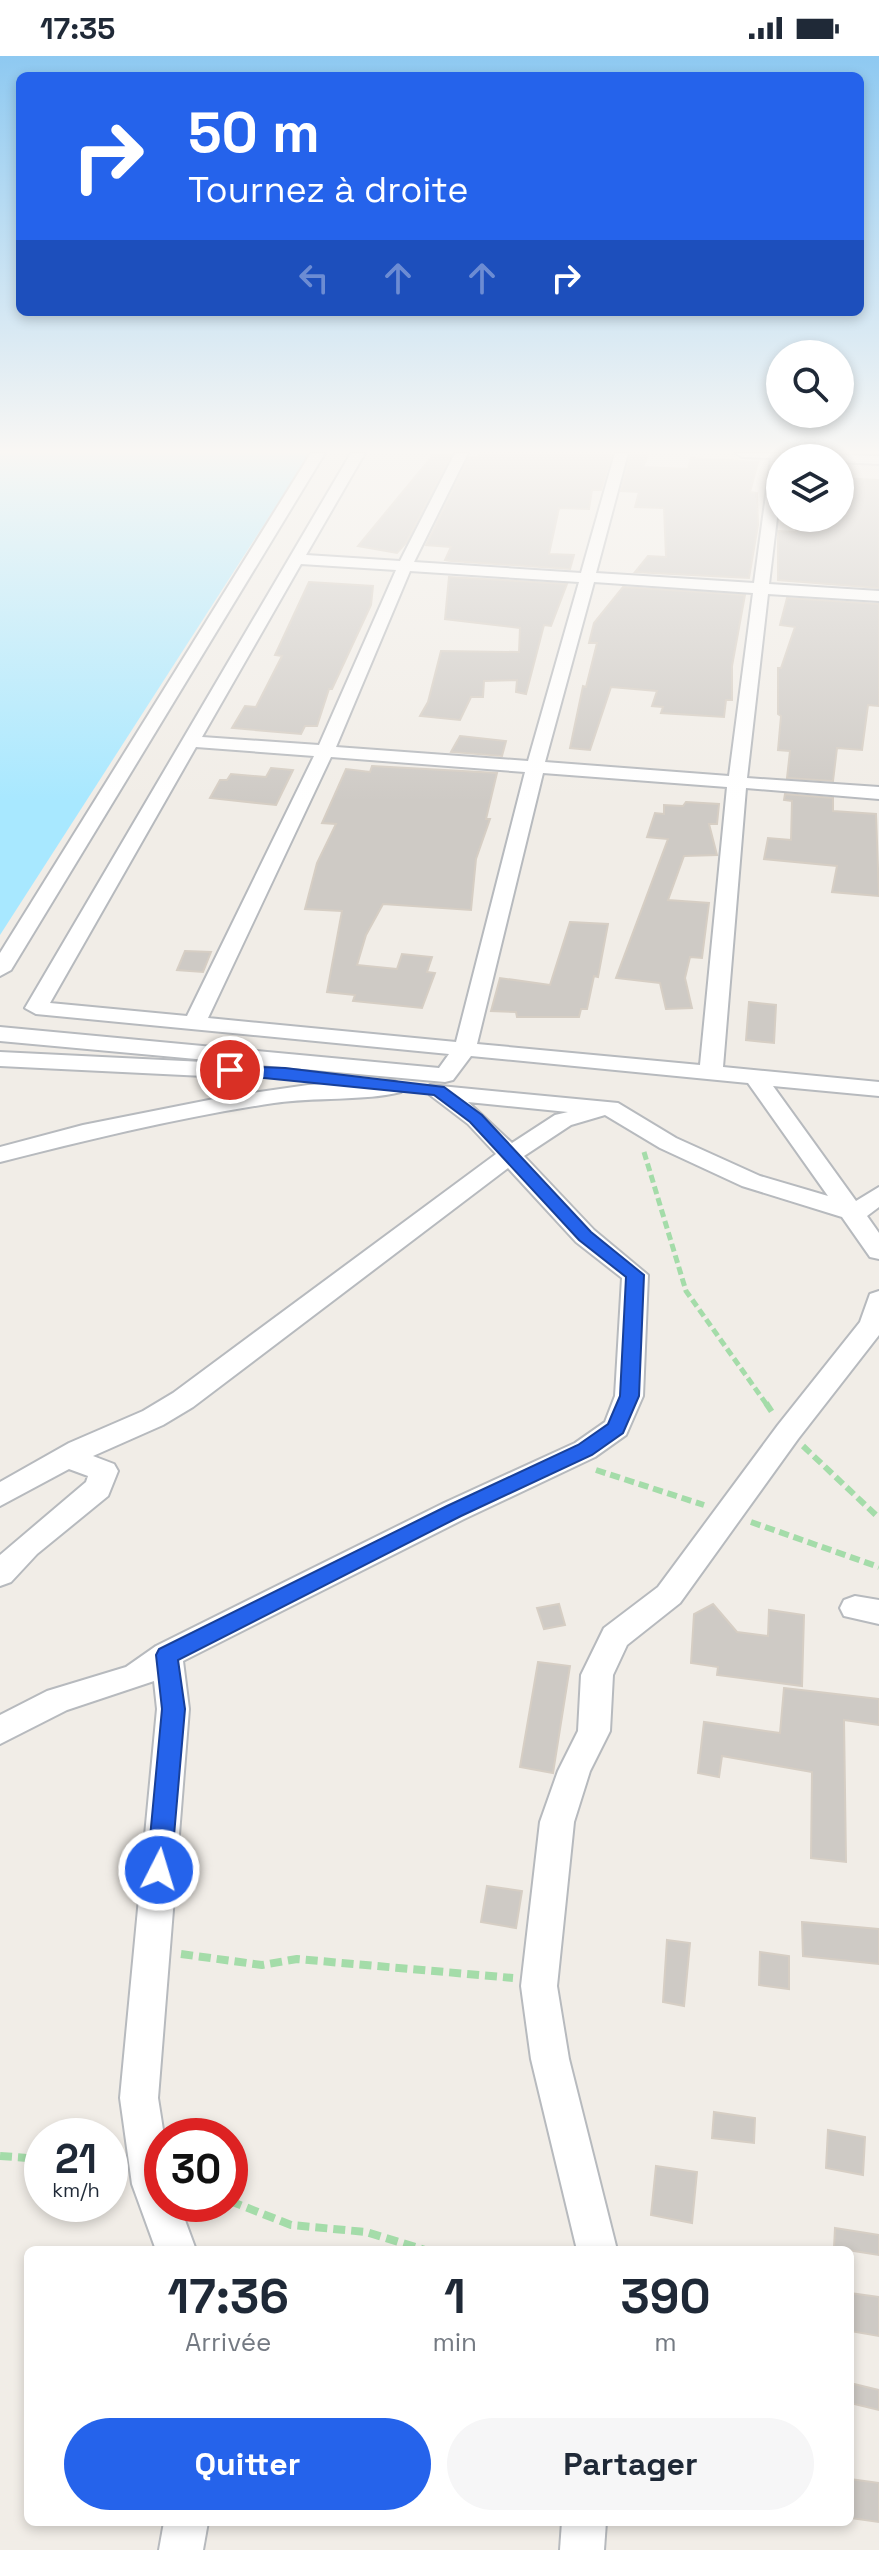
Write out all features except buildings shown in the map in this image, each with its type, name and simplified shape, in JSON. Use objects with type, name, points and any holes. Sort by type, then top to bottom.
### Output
[{"type":"street","points":[[0,970],[246,569]]},
{"type":"street","points":[[290,569],[36,1008],[879,1089]]},
{"type":"street","points":[[195,1023],[325,751],[404,569]]},
{"type":"street","points":[[456,569],[879,596]]},
{"type":"street","points":[[0,1034],[445,1075],[465,1049],[535,767],[588,569]]},
{"type":"street","points":[[711,1072],[737,782],[763,569]]},
{"type":"street","points":[[191,741],[879,793]]},
{"type":"street","points":[[0,1059],[285,1073],[501,1100],[610,1108],[668,1143],[751,1181],[855,1213]]},
{"type":"street","points":[[755,1077],[785,1124],[879,1248]]},
{"type":"street","points":[[0,1155],[78,1132],[303,1090],[393,1087]]},
{"type":"street","points":[[0,1731],[58,1700],[136,1677],[167,1655],[468,1504],[585,1450],[616,1428],[629,1396],[635,1275],[585,1236],[476,1119],[438,1090]]},
{"type":"street","points":[[0,1495],[67,1457],[153,1418],[183,1400],[510,1155],[563,1120],[610,1108]]},
{"type":"street","points":[[855,1213],[879,1195]]},
{"type":"street","points":[[596,2246],[550,2059],[539,1986],[557,1822],[574,1771],[594,1731],[597,1675],[615,1637],[669,1595],[788,1432],[873,1324],[879,1300]]},
{"type":"street","points":[[0,1574],[27,1546],[98,1488],[104,1471],[67,1457]]},
{"type":"street","points":[[167,1655],[173,1709],[139,2098],[152,2184],[175,2246]]},
{"type":"street","points":[[181,2550],[185,2526]]},
{"type":"street","points":[[582,2550],[584,2526]]},
{"type":"path","points":[[637,1124],[658,1209],[686,1291],[744,1377],[788,1432],[879,1518]]},
{"type":"path","points":[[589,1470],[600,1470],[667,1490],[879,1567]]},
{"type":"path","points":[[152,1950],[262,1965],[297,1959],[354,1962],[521,1979],[539,1986]]},
{"type":"path","points":[[0,2156],[24,2158]]},
{"type":"path","points":[[248,2208],[291,2225],[366,2232],[412,2246]]},
{"type":"water","points":[[0,569],[235,569],[0,935]]},
{"type":"route","points":[[159,1870],[173,1709],[167,1655],[454,1511],[585,1450],[616,1428],[629,1396],[635,1275],[585,1236],[547,1191],[476,1119],[438,1090],[230,1070]]}]
